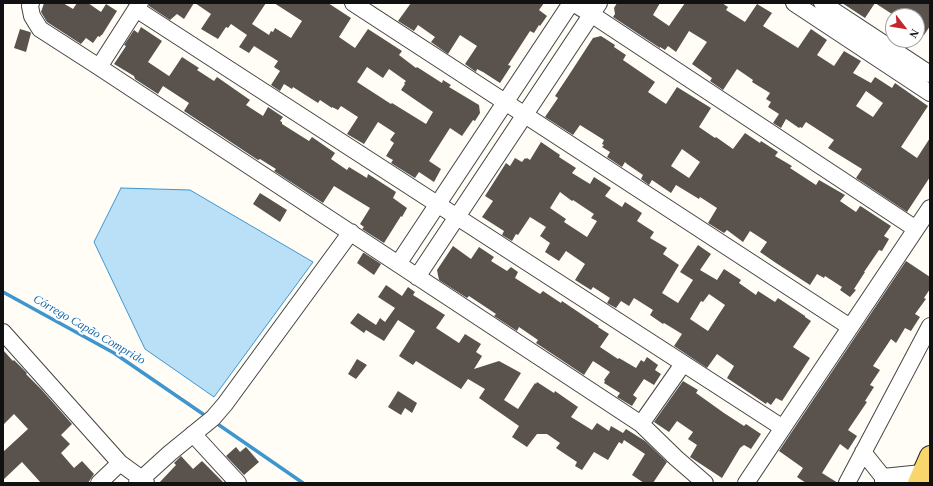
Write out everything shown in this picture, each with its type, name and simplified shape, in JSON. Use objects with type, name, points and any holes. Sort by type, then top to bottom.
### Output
[{"type":"street","points":[[31,3],[30,6],[32,16],[40,29],[641,424],[676,458],[705,483]]},
{"type":"street","points":[[352,3],[525,114],[850,327]]},
{"type":"street","points":[[398,264],[572,3],[595,8],[916,229]]},
{"type":"street","points":[[794,3],[930,93]]},
{"type":"street","points":[[822,3],[930,74]]},
{"type":"street","points":[[99,67],[138,6],[456,218],[783,428]]},
{"type":"street","points":[[417,277],[595,8]]},
{"type":"street","points":[[746,483],[930,208]]},
{"type":"street","points":[[3,332],[120,463],[142,482],[170,453],[213,418],[225,404],[351,232]]},
{"type":"street","points":[[847,483],[930,326]]},
{"type":"street","points":[[641,424],[683,364]]},
{"type":"street","points":[[193,434],[238,483]]},
{"type":"street","points":[[863,452],[883,480],[923,470]]},
{"type":"street","points":[[99,483],[120,463]]},
{"type":"water","points":[[121,188],[190,190],[313,262],[214,397],[145,349],[94,242]]},
{"type":"building","points":[[44,3],[63,3],[73,9],[77,3],[88,3],[101,12],[106,4],[117,11],[100,37],[98,36],[93,43],[86,38],[81,44],[47,22],[41,12]]},
{"type":"building","points":[[149,3],[194,3],[184,19],[177,14],[170,20],[149,6]]},
{"type":"building","points":[[195,3],[266,3],[252,24],[269,35],[275,28],[291,38],[302,21],[274,3],[328,3],[351,18],[339,37],[355,48],[368,29],[402,51],[399,55],[416,68],[417,67],[442,83],[443,80],[451,85],[449,87],[479,105],[480,113],[462,136],[450,128],[429,161],[441,169],[434,182],[419,172],[415,178],[391,163],[393,160],[386,156],[394,143],[390,140],[395,133],[378,122],[364,144],[347,134],[358,117],[341,106],[338,110],[320,100],[318,103],[293,87],[292,89],[284,84],[280,91],[271,85],[280,71],[274,67],[278,61],[254,46],[249,53],[239,47],[247,35],[231,24],[228,28],[226,27],[218,39],[201,29],[211,14]],"holes":[[[367,67],[383,78],[389,69],[406,81],[401,90],[433,112],[426,124],[357,82]]]},
{"type":"building","points":[[411,3],[544,3],[539,10],[547,16],[534,33],[530,31],[508,65],[511,66],[500,83],[477,69],[476,72],[465,64],[477,46],[460,35],[448,54],[431,42],[435,37],[418,25],[414,31],[398,21]]},
{"type":"building","points":[[617,3],[660,3],[653,15],[669,26],[685,3],[722,3],[728,7],[726,10],[745,22],[757,4],[772,13],[763,26],[798,48],[811,29],[827,40],[817,55],[834,66],[844,51],[861,61],[853,73],[871,83],[875,77],[892,88],[895,83],[928,106],[901,147],[917,158],[930,138],[930,177],[907,212],[856,178],[862,169],[828,148],[834,140],[806,122],[802,128],[799,128],[786,119],[781,128],[773,123],[779,114],[768,107],[771,102],[766,99],[770,93],[752,82],[753,80],[737,69],[723,90],[710,81],[712,78],[692,64],[707,42],[689,31],[676,52],[668,46],[665,50],[613,17],[615,14],[614,8]],"holes":[[[866,91],[883,103],[873,117],[856,106]]]},
{"type":"building","points":[[842,3],[875,3],[865,18]]},
{"type":"building","points":[[875,3],[930,3],[930,26],[925,34],[925,8],[885,8],[885,10]]},
{"type":"building","points":[[141,27],[162,41],[148,62],[169,76],[182,57],[199,68],[197,70],[214,81],[217,77],[250,100],[246,105],[263,116],[268,107],[283,117],[280,121],[282,124],[309,141],[312,137],[335,153],[331,159],[347,170],[349,167],[367,178],[368,174],[396,192],[393,198],[407,208],[384,243],[362,229],[364,227],[360,224],[370,208],[334,186],[323,203],[274,171],[276,169],[260,159],[258,160],[184,111],[189,103],[163,86],[158,94],[135,79],[134,76],[114,64],[126,46],[124,45],[134,30],[138,33]]},
{"type":"building","points":[[20,29],[31,33],[26,52],[14,48]]},
{"type":"building","points":[[601,36],[615,45],[614,47],[626,55],[623,60],[655,82],[648,92],[666,104],[677,87],[711,108],[699,127],[715,138],[716,137],[733,149],[745,133],[760,143],[761,141],[778,152],[775,156],[792,166],[790,168],[816,185],[819,180],[845,195],[840,201],[856,212],[860,206],[891,226],[884,236],[889,239],[882,251],[879,250],[864,272],[854,289],[856,290],[850,297],[840,290],[842,287],[825,276],[824,278],[817,274],[810,285],[776,263],[760,252],[767,242],[750,231],[743,242],[727,230],[724,233],[708,223],[717,208],[700,197],[699,199],[676,185],[671,193],[652,180],[649,185],[641,179],[643,175],[625,162],[622,167],[607,157],[610,152],[602,147],[604,145],[602,144],[604,140],[580,125],[573,135],[545,117],[558,98],[555,96],[593,38]],"holes":[[[682,149],[700,162],[689,178],[671,166]]]},
{"type":"building","points":[[541,142],[560,155],[559,157],[576,168],[572,173],[590,184],[594,177],[611,188],[605,196],[622,207],[625,202],[642,213],[637,221],[654,232],[650,238],[667,248],[663,254],[679,265],[662,293],[678,303],[693,280],[680,272],[698,245],[711,254],[700,270],[717,280],[724,269],[741,280],[739,283],[756,295],[758,291],[775,302],[778,298],[811,321],[793,347],[810,358],[782,401],[776,398],[771,405],[767,402],[766,404],[727,378],[734,366],[717,354],[707,368],[674,346],[682,334],[650,315],[653,310],[634,298],[629,306],[621,301],[616,308],[607,303],[610,298],[593,287],[591,290],[575,280],[585,264],[566,251],[559,261],[545,252],[550,243],[540,236],[546,227],[530,217],[512,241],[502,235],[504,231],[482,217],[493,201],[485,196],[506,163],[510,166],[515,158],[522,162],[525,158],[530,160]],"holes":[[[560,192],[594,214],[591,218],[597,221],[587,237],[564,222],[566,219],[550,208]],[[709,294],[725,305],[708,331],[690,319],[701,301],[703,302]]]},
{"type":"building","points":[[260,193],[287,210],[280,222],[253,204]]},
{"type":"building","points":[[453,246],[471,259],[479,247],[494,257],[491,261],[507,271],[511,267],[518,272],[515,278],[540,294],[543,291],[561,303],[562,301],[599,326],[598,327],[609,334],[600,347],[618,359],[619,358],[636,368],[641,360],[644,362],[647,357],[658,365],[655,370],[661,374],[654,385],[644,379],[633,395],[637,398],[632,406],[617,397],[620,393],[604,383],[604,380],[610,372],[593,361],[584,375],[536,343],[538,340],[519,327],[517,331],[494,316],[496,314],[469,296],[467,298],[439,280],[437,270]]},
{"type":"building","points":[[363,253],[381,264],[374,275],[357,263]]},
{"type":"building","points":[[906,261],[930,277],[930,289],[924,298],[926,299],[915,314],[920,317],[911,331],[905,328],[896,343],[891,339],[873,366],[880,370],[870,385],[874,387],[865,401],[867,402],[848,430],[857,436],[848,450],[840,444],[822,473],[838,483],[806,483],[797,477],[803,468],[779,451]]},
{"type":"building","points":[[386,285],[402,296],[408,287],[415,292],[413,295],[445,315],[436,328],[459,343],[465,334],[481,344],[476,352],[482,356],[474,369],[499,361],[521,373],[504,400],[518,409],[537,382],[554,393],[555,391],[578,407],[571,417],[592,430],[597,423],[609,431],[611,426],[623,433],[626,429],[645,441],[667,462],[653,483],[644,483],[632,475],[645,454],[624,440],[622,444],[619,442],[608,460],[594,452],[582,470],[575,466],[577,462],[556,448],[560,443],[547,434],[537,434],[527,447],[512,437],[519,426],[479,398],[485,389],[468,379],[461,389],[416,361],[413,365],[399,356],[415,331],[398,320],[384,341],[366,330],[364,333],[350,323],[358,313],[376,325],[380,318],[385,322],[395,308],[378,297]]},
{"type":"building","points":[[3,350],[27,373],[26,374],[72,424],[61,435],[70,444],[61,453],[74,468],[82,461],[94,474],[88,483],[41,483],[22,462],[3,480],[3,452],[28,429],[14,414],[3,425]]},
{"type":"building","points":[[357,359],[367,365],[356,379],[348,374]]},
{"type":"building","points":[[683,381],[698,390],[696,393],[724,413],[744,426],[746,424],[761,434],[751,449],[744,445],[740,448],[722,478],[690,457],[697,445],[688,439],[693,432],[677,421],[669,432],[654,422]]},
{"type":"building","points":[[398,391],[417,403],[412,413],[405,408],[401,415],[388,407]]},
{"type":"building","points":[[236,447],[240,452],[246,447],[259,462],[244,475],[226,456]]},
{"type":"building","points":[[181,456],[193,469],[202,461],[224,483],[159,483],[176,465],[174,463]]},
{"type":"waterway","name":"Córrego Capão Comprido","points":[[3,292],[114,353],[203,414]]},
{"type":"waterway","name":"Córrego Capão Comprido","points":[[219,425],[303,483]]}]
